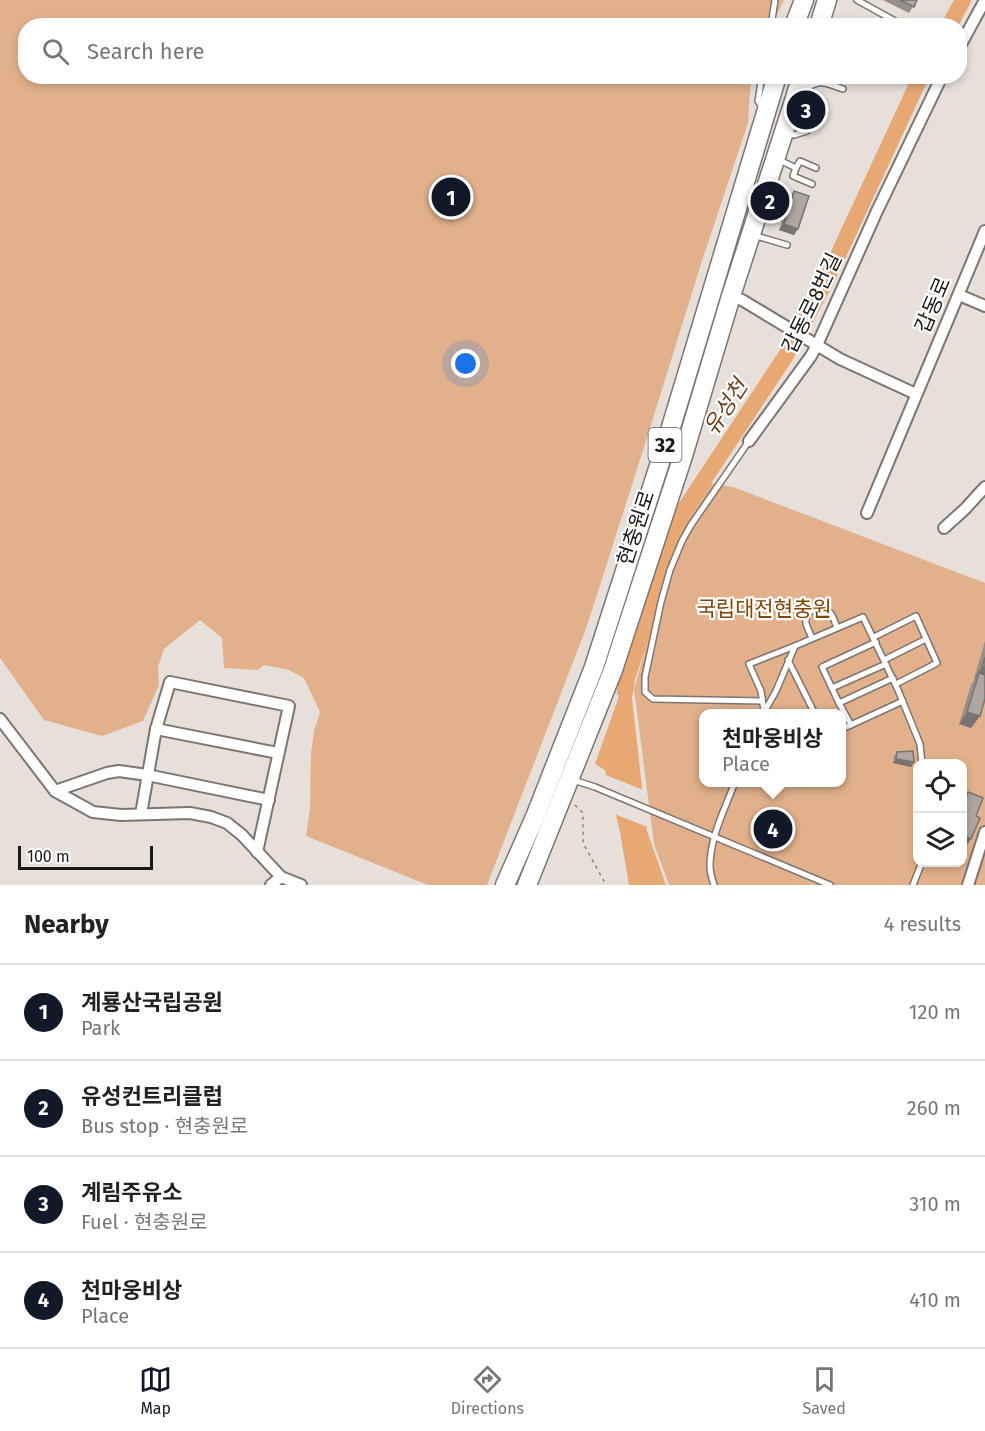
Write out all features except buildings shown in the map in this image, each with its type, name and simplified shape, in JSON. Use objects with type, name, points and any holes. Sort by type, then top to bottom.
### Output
[{"type":"main road","points":[[797,18],[804,0]]},
{"type":"main road","points":[[822,18],[827,0]]},
{"type":"main road","name":"현충원로","points":[[526,885],[613,670],[683,456],[731,296],[776,159],[779,121],[777,84]]},
{"type":"main road","name":"현충원로","points":[[505,885],[535,817],[594,667],[665,447],[779,121],[802,84]]},
{"type":"street","points":[[967,33],[985,0]]},
{"type":"street","name":"갑동로8번길","points":[[749,441],[811,356],[938,84]]},
{"type":"street","name":"갑동로","points":[[867,513],[985,231]]},
{"type":"street","points":[[959,295],[985,306]]},
{"type":"street","points":[[731,296],[742,300],[840,358],[916,394]]},
{"type":"street","points":[[944,528],[985,487]]},
{"type":"street","points":[[141,814],[156,729],[170,682],[289,706],[258,852]]},
{"type":"street","points":[[0,718],[56,791],[93,812],[121,815],[190,813],[211,817],[227,823],[242,835],[281,877],[301,885]]},
{"type":"street","points":[[156,729],[278,753]]},
{"type":"street","points":[[56,791],[119,771],[269,800]]},
{"type":"street","points":[[968,885],[985,832]]},
{"type":"street","points":[[271,885],[281,877]]},
{"type":"lane","points":[[772,18],[775,0]]},
{"type":"lane","points":[[857,0],[890,18]]},
{"type":"lane","points":[[761,84],[758,101],[779,121]]},
{"type":"lane","points":[[829,84],[843,89]]},
{"type":"lane","points":[[776,159],[796,168]]},
{"type":"lane","points":[[812,184],[793,176],[800,161],[816,168]]},
{"type":"lane","points":[[751,235],[787,245]]},
{"type":"lane","name":"갑동로8번길","points":[[749,441],[682,541],[670,570],[661,602],[645,676],[645,692],[653,699],[762,701]]},
{"type":"lane","points":[[812,638],[806,620],[814,609],[827,610],[837,628]]},
{"type":"lane","points":[[839,703],[937,663],[916,616],[822,667],[839,703],[842,709]]},
{"type":"lane","points":[[763,709],[761,691],[749,664],[864,617],[903,701],[920,744],[922,759]]},
{"type":"lane","points":[[832,688],[926,639]]},
{"type":"lane","points":[[766,709],[795,646]]},
{"type":"lane","points":[[788,660],[812,709]]},
{"type":"lane","points":[[846,727],[903,701]]},
{"type":"lane","points":[[846,716],[851,725]]},
{"type":"lane","points":[[553,772],[595,787],[830,885]]},
{"type":"lane","points":[[714,885],[709,869],[711,850],[733,787]]},
{"type":"lane","points":[[913,885],[920,867]]},
{"type":"path","points":[[574,803],[583,813],[583,843],[606,885]]},
{"type":"green space","points":[[0,0],[784,0],[775,18],[18,18],[18,84],[751,84],[748,123],[587,626],[487,885],[428,885],[306,836],[310,808],[311,753],[320,712],[304,678],[289,670],[264,665],[258,670],[224,668],[222,638],[200,620],[164,649],[158,667],[159,685],[143,721],[102,736],[44,720],[0,658]]},
{"type":"green space","name":"국립대전현충원","points":[[705,482],[733,487],[985,583],[985,885],[669,885],[654,844],[634,689],[673,552]]},
{"type":"shaded area","points":[[628,671],[634,674],[631,689],[647,831],[666,885],[629,885],[620,832],[605,770],[595,764]]},
{"type":"pier","points":[[603,774],[646,791],[650,828],[612,813]]},
{"type":"waterway","name":"유성천","points":[[953,18],[963,0]]},
{"type":"waterway","name":"유성천","points":[[625,692],[627,678],[684,510],[785,357],[826,281],[917,84]]},
{"type":"place","name":"계림주유소","points":[[806,110]]},
{"type":"place","name":"계룡산국립공원","points":[[451,197]]},
{"type":"place","name":"유성컨트리클럽","points":[[770,201]]},
{"type":"place","name":"천마웅비상","points":[[773,829]]}]
